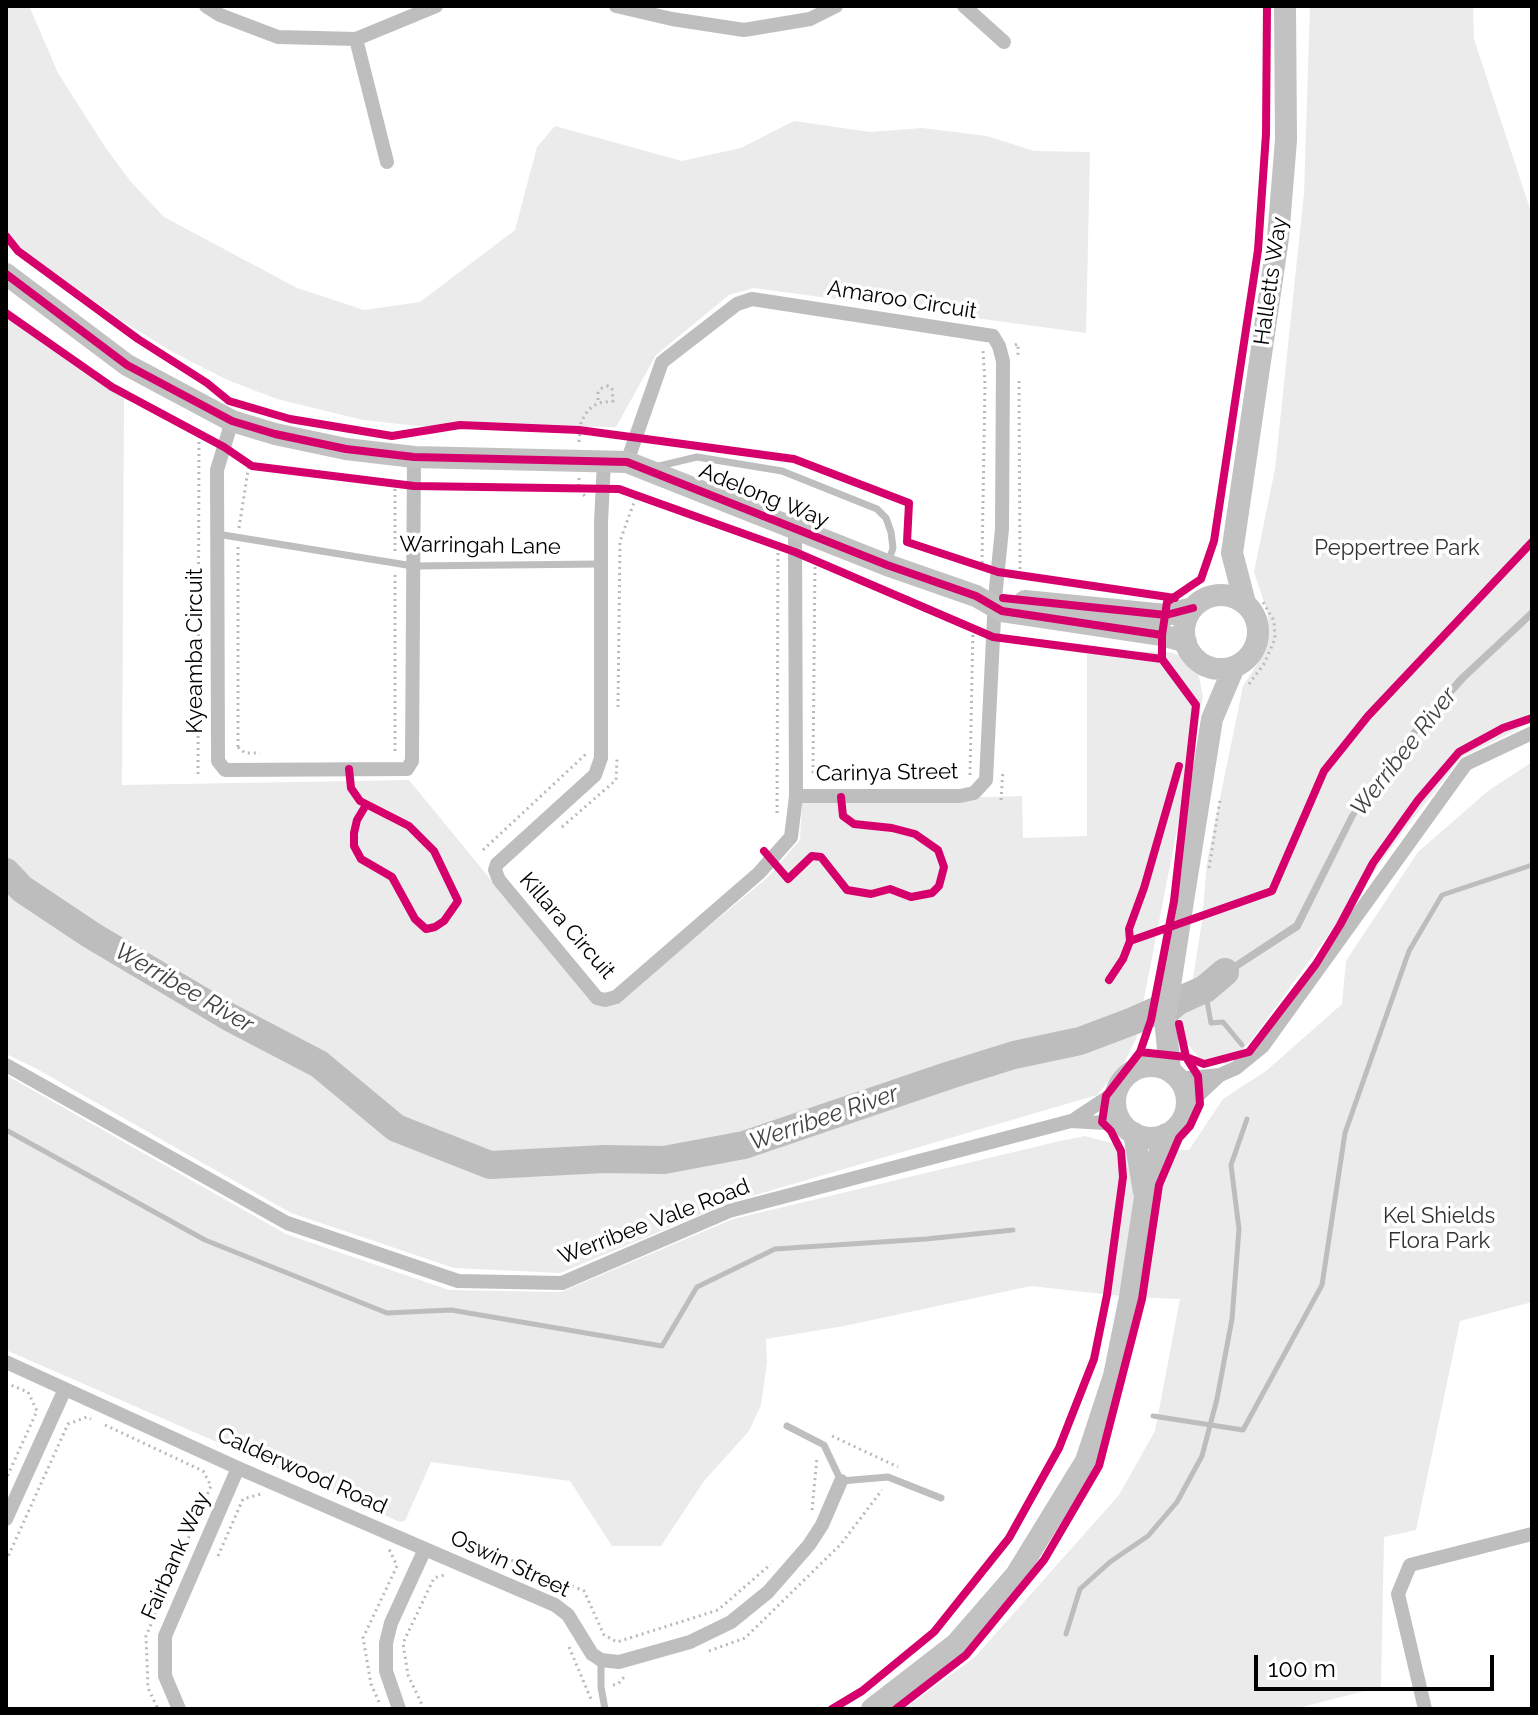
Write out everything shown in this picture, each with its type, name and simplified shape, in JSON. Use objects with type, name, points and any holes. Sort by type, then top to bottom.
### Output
[{"type":"street","points":[[206,6],[220,15],[278,37],[356,39],[436,6]]},
{"type":"street","points":[[616,6],[672,19],[744,30],[810,19],[836,6]]},
{"type":"street","points":[[964,6],[1004,42]]},
{"type":"street","name":"Halletts Way","points":[[1245,603],[1232,553],[1278,238],[1286,140],[1285,6]]},
{"type":"street","points":[[356,39],[387,162]]},
{"type":"street","name":"Adelong Way","points":[[6,274],[127,365],[232,421],[275,434],[346,449],[414,457],[627,462],[887,565],[990,600],[1166,615],[1202,602]]},
{"type":"street","name":"Amaroo Circuit","points":[[627,462],[662,362],[737,304],[752,299],[993,336],[1003,361],[1002,529],[998,572],[990,600]]},
{"type":"street","name":"Kyeamba Circuit","points":[[232,421],[217,470],[218,761],[225,770],[407,769],[412,754]]},
{"type":"street","points":[[412,754],[414,457]]},
{"type":"street","name":"Killara Circuit","points":[[604,461],[601,758],[595,775],[497,864],[495,870],[499,880],[597,998],[605,1000],[616,997],[759,873],[791,837],[796,796],[795,529]]},
{"type":"street","name":"Halletts Way","points":[[1202,602],[1232,553]]},
{"type":"street","points":[[1145,1197],[1129,1129],[1115,1103],[1122,1081],[1150,1053],[1165,1018],[1214,711],[1234,667],[1252,653],[1259,632],[1252,611],[1245,603],[1223,594],[1202,602],[1187,619],[1186,642],[1199,661],[1214,711]]},
{"type":"street","name":"Adelong Way","points":[[990,600],[1002,611],[1162,635],[1186,642]]},
{"type":"street","name":"Carinya Street","points":[[796,796],[960,796],[974,793],[986,780],[993,637],[990,600]]},
{"type":"street","points":[[1199,661],[1210,667],[1234,667]]},
{"type":"street","points":[[1187,1106],[1220,1075],[1236,1068],[1263,1046],[1466,764],[1532,733]]},
{"type":"street","points":[[1129,1129],[1145,1137],[1166,1134],[1180,1123],[1187,1106],[1187,1097],[1175,1075],[1165,1018]]},
{"type":"street","name":"Werribee Vale Road","points":[[6,1065],[287,1223],[458,1281],[562,1283],[729,1211],[1071,1121],[1117,1091]]},
{"type":"street","points":[[1138,1068],[1160,1067],[1175,1075],[1220,1075]]},
{"type":"street","name":"Werribee Vale Road","points":[[1071,1121],[1129,1129]]},
{"type":"street","points":[[872,1709],[956,1644],[1016,1575],[1086,1461],[1114,1376],[1145,1197],[1166,1134]]},
{"type":"street","name":"Calderwood Road","points":[[6,1362],[425,1549]]},
{"type":"street","points":[[6,1519],[65,1389]]},
{"type":"street","name":"Fairbank Way","points":[[179,1709],[165,1676],[165,1636],[238,1468]]},
{"type":"street","points":[[601,1660],[619,1662],[690,1642],[731,1622],[768,1592],[809,1545],[822,1525],[841,1481]]},
{"type":"street","points":[[1425,1709],[1398,1594],[1410,1565],[1532,1534]]},
{"type":"street","points":[[399,1709],[386,1671],[386,1643],[391,1623],[425,1549]]},
{"type":"street","name":"Oswin Street","points":[[425,1549],[555,1605],[568,1615],[585,1647],[601,1660]]},
{"type":"lane","points":[[649,469],[697,457],[782,471],[877,509],[886,518],[891,532],[893,548],[887,565]]},
{"type":"lane","name":"Warringah Lane","points":[[217,534],[413,566],[601,564]]},
{"type":"lane","points":[[787,1426],[824,1445],[841,1481],[888,1477],[941,1498]]},
{"type":"lane","points":[[601,1660],[605,1709]]},
{"type":"path","points":[[982,567],[983,347]]},
{"type":"path","points":[[587,507],[587,498],[579,489],[579,430],[588,410],[598,403],[613,401],[612,389],[608,386],[602,388],[598,393],[598,403]]},
{"type":"path","points":[[186,428],[249,464],[266,468]]},
{"type":"path","points":[[564,429],[593,432]]},
{"type":"path","points":[[198,774],[199,435]]},
{"type":"path","points":[[238,747],[238,538],[249,464]]},
{"type":"path","points":[[381,482],[414,486]]},
{"type":"path","points":[[395,483],[395,754],[412,754]]},
{"type":"path","points":[[565,488],[619,489],[651,499]]},
{"type":"path","points":[[617,716],[620,541],[637,494]]},
{"type":"path","points":[[764,541],[830,567]]},
{"type":"path","points":[[777,813],[778,546]]},
{"type":"path","points":[[815,561],[813,772],[822,780],[836,780]]},
{"type":"path","points":[[967,562],[1028,577]]},
{"type":"path","points":[[958,622],[993,637]]},
{"type":"path","points":[[970,781],[973,628]]},
{"type":"path","points":[[198,748],[238,747],[245,753],[260,753]]},
{"type":"path","points":[[561,829],[616,780],[617,748]]},
{"type":"path","points":[[483,850],[588,752]]},
{"type":"path","points":[[6,1383],[28,1392],[37,1411],[6,1479]]},
{"type":"path","points":[[6,1561],[68,1424],[87,1417],[203,1471],[211,1486],[146,1636],[148,1688],[158,1709]]},
{"type":"path","points":[[811,1516],[817,1458],[830,1434],[906,1471]]},
{"type":"path","points":[[216,1561],[243,1499],[261,1494]]},
{"type":"path","points":[[424,1709],[408,1675],[403,1643],[434,1578],[453,1572],[469,1542],[584,1591],[604,1635],[617,1642],[718,1610],[775,1560]]},
{"type":"path","points":[[382,1709],[371,1684],[363,1638],[397,1566],[389,1548]]},
{"type":"path","points":[[567,1642],[592,1701]]},
{"type":"green space","points":[[6,6],[29,6],[58,73],[105,147],[131,182],[164,217],[297,288],[364,310],[420,302],[515,230],[537,147],[555,126],[682,161],[741,148],[794,121],[870,132],[922,128],[987,136],[1034,151],[1090,152],[1086,333],[754,288],[729,295],[656,355],[616,427],[417,426],[363,420],[277,399],[225,379],[124,322],[25,252],[6,230]]},
{"type":"green space","name":"Peppertree Park","points":[[1310,6],[1473,6],[1474,39],[1532,215],[1532,608],[1458,677],[1399,745],[1349,815],[1294,923],[1220,972],[1190,998],[1207,862],[1243,686],[1265,652],[1268,614],[1254,572],[1275,469],[1304,193]]},
{"type":"green space","points":[[6,316],[124,398],[122,785],[409,780],[592,1003],[615,1004],[767,878],[800,840],[802,803],[1022,796],[1023,838],[1087,836],[1087,651],[1169,652],[1181,656],[1197,667],[1203,697],[1136,1039],[1125,1061],[1097,1095],[728,1203],[560,1273],[454,1268],[291,1213],[6,1054]]},
{"type":"green space","points":[[1532,618],[1532,722],[1462,757],[1409,824],[1251,1041],[1227,1064],[1202,1061],[1185,1041],[1180,1017],[1223,979],[1300,929],[1356,816],[1405,748],[1467,679]]},
{"type":"green space","name":"Kel Shields Flora Park","points":[[1532,762],[1532,1302],[1460,1321],[1416,1530],[1384,1537],[1381,1687],[1294,1709],[904,1709],[975,1657],[1119,1495],[1155,1431],[1180,1299],[1031,1286],[844,1326],[766,1339],[767,1362],[761,1405],[749,1431],[704,1481],[661,1546],[612,1546],[570,1481],[431,1462],[405,1521],[400,1522],[6,1350],[6,1075],[286,1234],[449,1290],[561,1292],[733,1219],[1060,1141],[1085,1136],[1134,1149],[1189,1150],[1223,1099],[1266,1071],[1342,1004],[1346,961],[1418,852],[1488,791]]},
{"type":"shaded area","points":[[1532,608],[1532,618],[1467,679],[1405,748],[1356,816],[1300,929],[1223,979],[1172,1025],[1168,1017],[1220,972],[1294,923],[1349,815],[1399,745],[1458,677]]},
{"type":"waterway","points":[[1153,1416],[1243,1430],[1322,1285],[1345,1133],[1409,951],[1442,895],[1532,865]]},
{"type":"waterway","name":"Werribee River","points":[[6,872],[22,889],[91,935],[229,1017],[319,1064],[396,1128],[490,1165],[604,1159],[664,1160],[744,1145],[1014,1055],[1080,1041],[1205,989],[1225,972]]},
{"type":"waterway","points":[[1205,990],[1211,1023],[1223,1022],[1242,1045]]},
{"type":"waterway","points":[[1066,1634],[1080,1589],[1110,1562],[1148,1536],[1177,1502],[1202,1456],[1217,1399],[1232,1319],[1239,1229],[1231,1165],[1247,1119]]},
{"type":"waterway","points":[[6,1130],[205,1240],[387,1313],[451,1310],[662,1346],[697,1287],[775,1249],[1013,1230]]},
{"type":"cycle path","points":[[1267,6],[1266,134],[1258,250],[1214,541],[1201,579],[1167,602],[1162,635],[1162,659],[1196,705],[1174,901],[1151,1020],[1140,1052],[1186,1057],[1204,1064],[1249,1052],[1316,964],[1373,863],[1418,800],[1459,752],[1503,728],[1532,718]]},
{"type":"cycle path","points":[[6,236],[18,251],[229,401],[290,419],[392,436],[460,425],[579,430],[794,459],[909,503],[907,542],[998,572],[1175,598]]},
{"type":"cycle path","points":[[6,274],[127,365],[232,421],[346,449],[414,457],[627,462],[887,565],[976,596],[1002,611],[1162,635]]},
{"type":"cycle path","points":[[6,313],[112,387],[224,447],[252,466],[414,486],[619,489],[795,552],[993,637],[1162,659]]},
{"type":"cycle path","points":[[1130,941],[1272,891],[1324,771],[1368,716],[1532,542]]},
{"type":"cycle path","points":[[1003,598],[1166,615],[1193,608]]},
{"type":"cycle path","points":[[1109,980],[1130,941],[1129,929],[1179,766]]},
{"type":"cycle path","points":[[349,769],[351,788],[360,801],[409,826],[434,851],[458,901],[444,921],[435,927],[426,929],[415,919],[392,877],[361,859],[354,846],[354,833],[366,805]]},
{"type":"cycle path","points":[[764,851],[788,879],[812,856],[821,857],[847,890],[871,894],[890,889],[911,897],[932,893],[939,886],[944,867],[938,850],[915,834],[854,824],[843,816],[841,797]]},
{"type":"cycle path","points":[[896,1709],[966,1655],[1044,1560],[1099,1466],[1142,1299],[1159,1185],[1179,1138],[1190,1126],[1200,1104],[1198,1076],[1186,1057],[1179,1024]]},
{"type":"cycle path","points":[[832,1709],[862,1691],[934,1632],[1009,1538],[1059,1448],[1094,1359],[1107,1295],[1123,1177],[1121,1151],[1111,1131],[1102,1122],[1106,1096],[1140,1052]]}]
